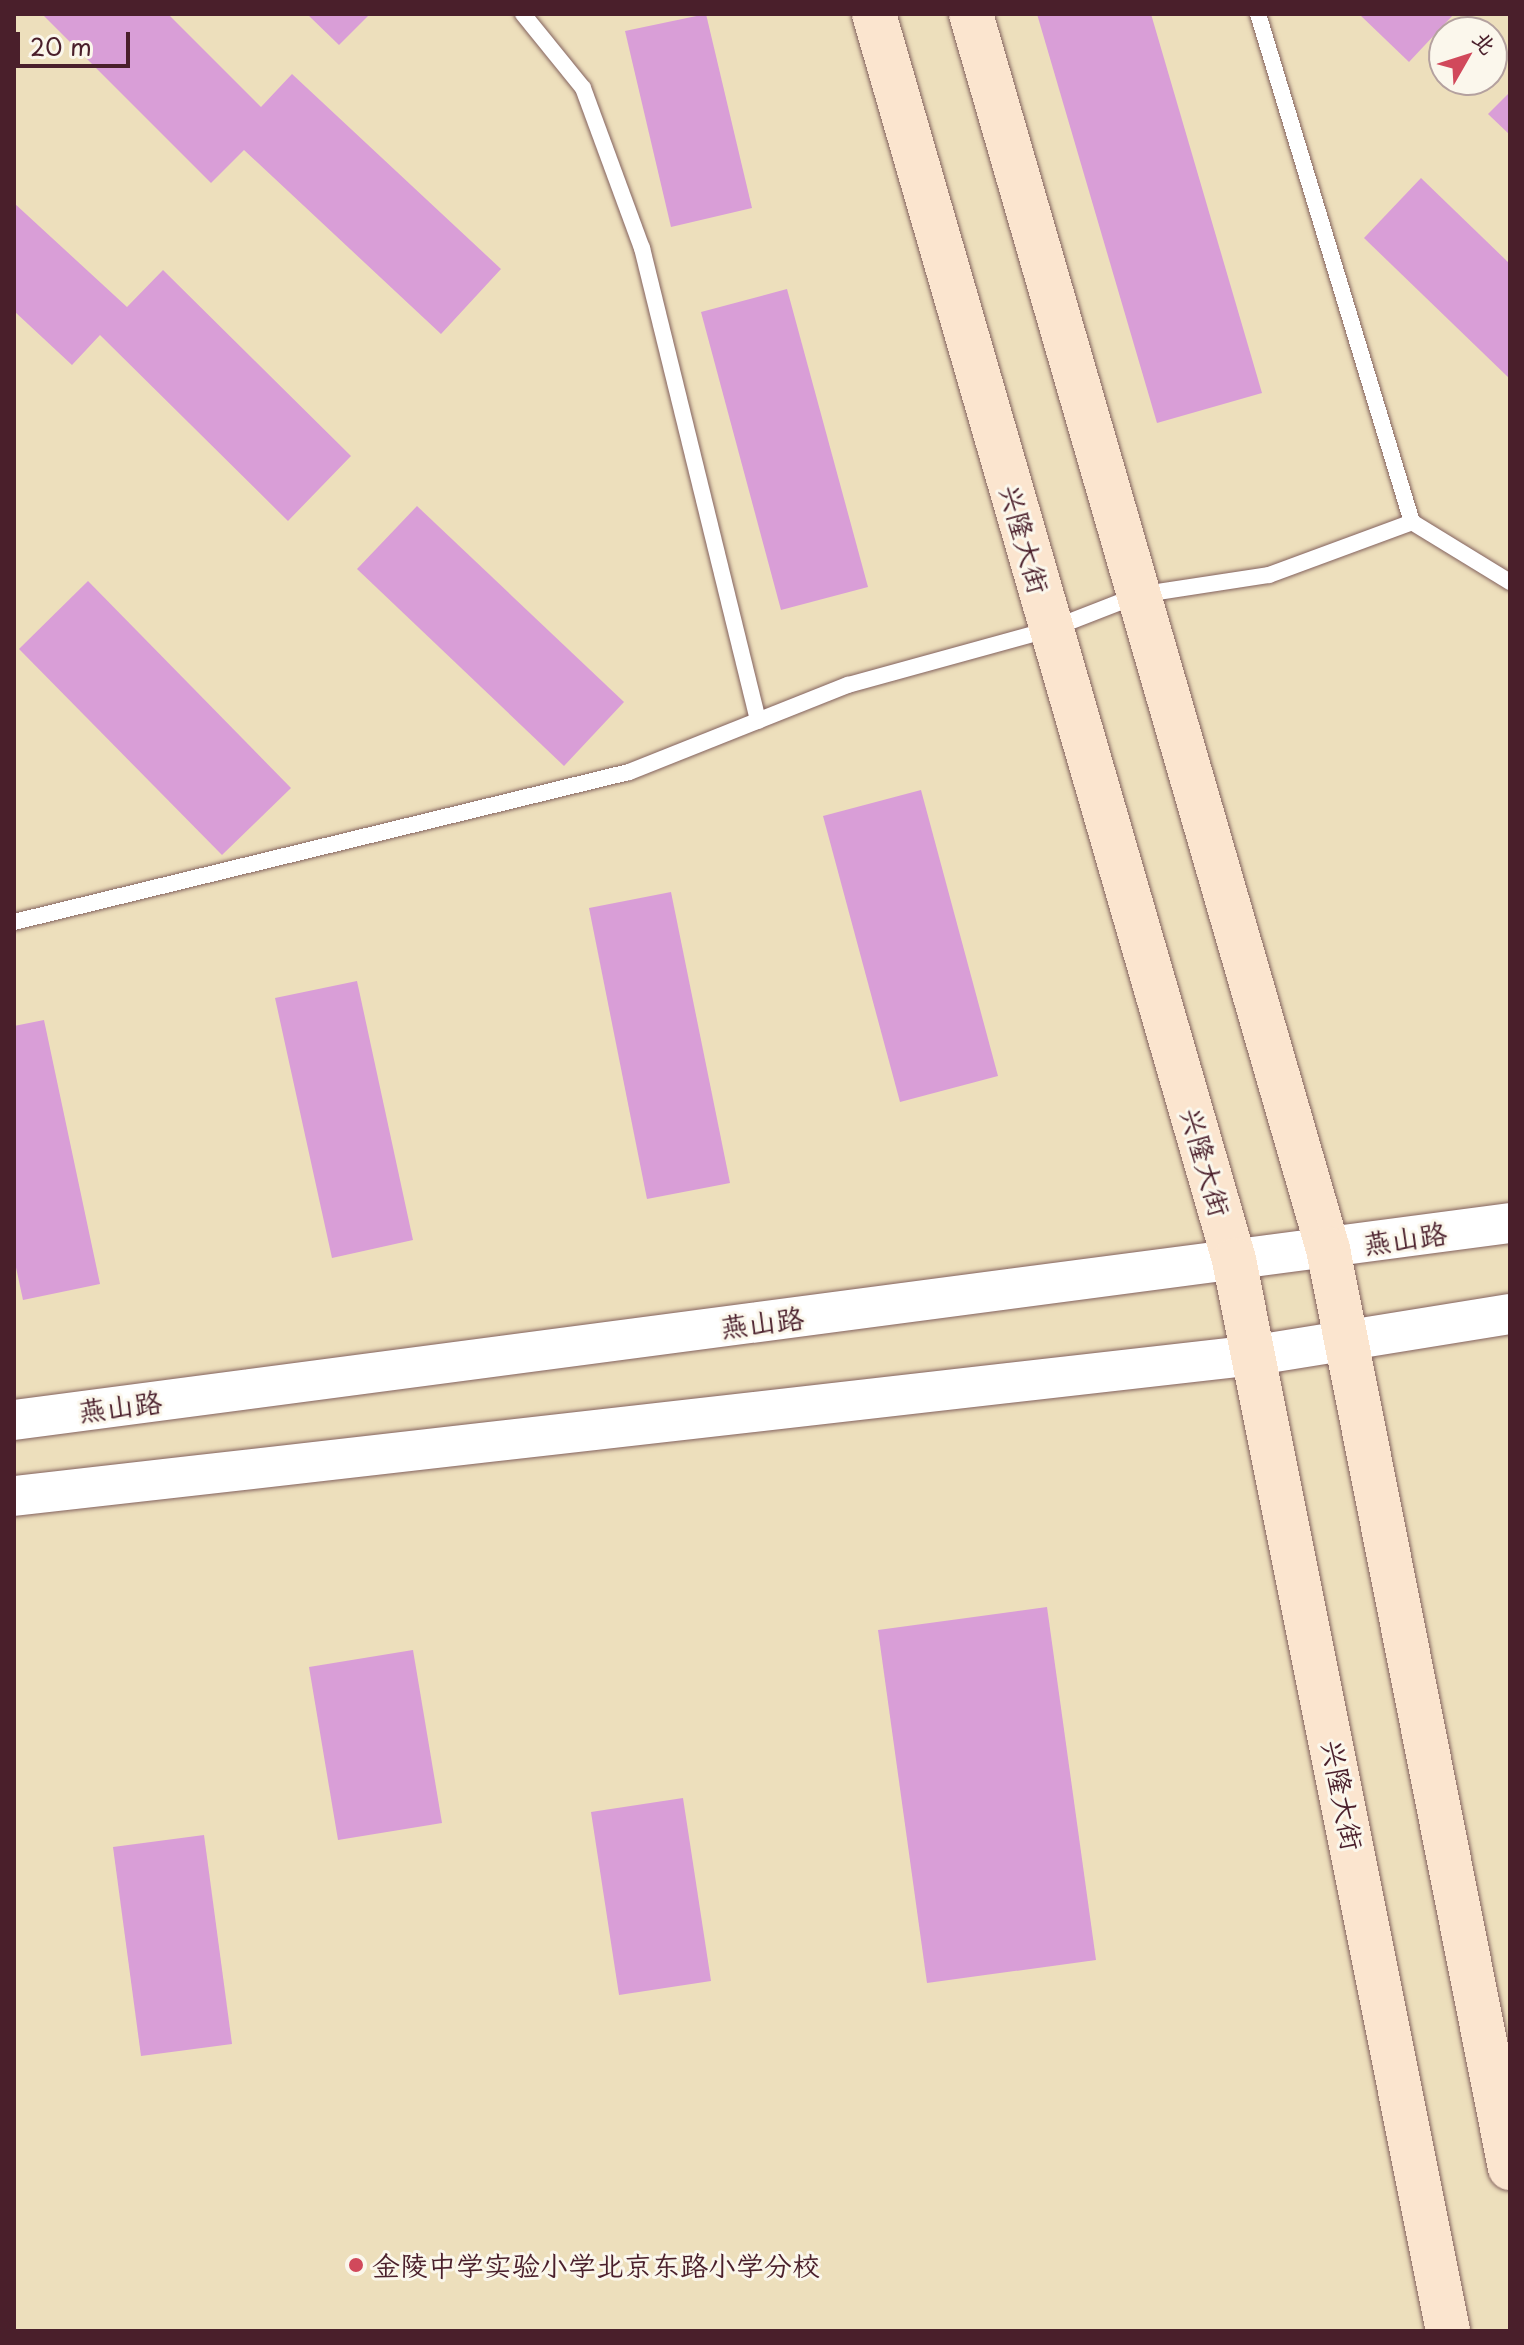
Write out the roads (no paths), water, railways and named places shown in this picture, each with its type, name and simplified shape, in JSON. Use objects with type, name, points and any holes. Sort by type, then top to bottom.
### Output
[{"type":"main road","name":"兴隆大街","points":[[874,14],[1234,1260],[1256,1355],[1448,2331]]},
{"type":"main road","points":[[971,14],[1328,1249],[1510,2168]]},
{"type":"street","name":"燕山路","points":[[14,1420],[1510,1223]]},
{"type":"street","points":[[14,1496],[1256,1355],[1510,1314]]},
{"type":"lane","points":[[523,14],[583,88],[642,248],[758,721]]},
{"type":"lane","points":[[1258,14],[1412,522],[1510,582]]},
{"type":"lane","points":[[14,922],[629,772],[848,685],[1051,629],[1138,595],[1269,575],[1412,522]]},
{"type":"place","name":"金陵中学实验小学北京东路小学分校","points":[[356,2265]]}]
